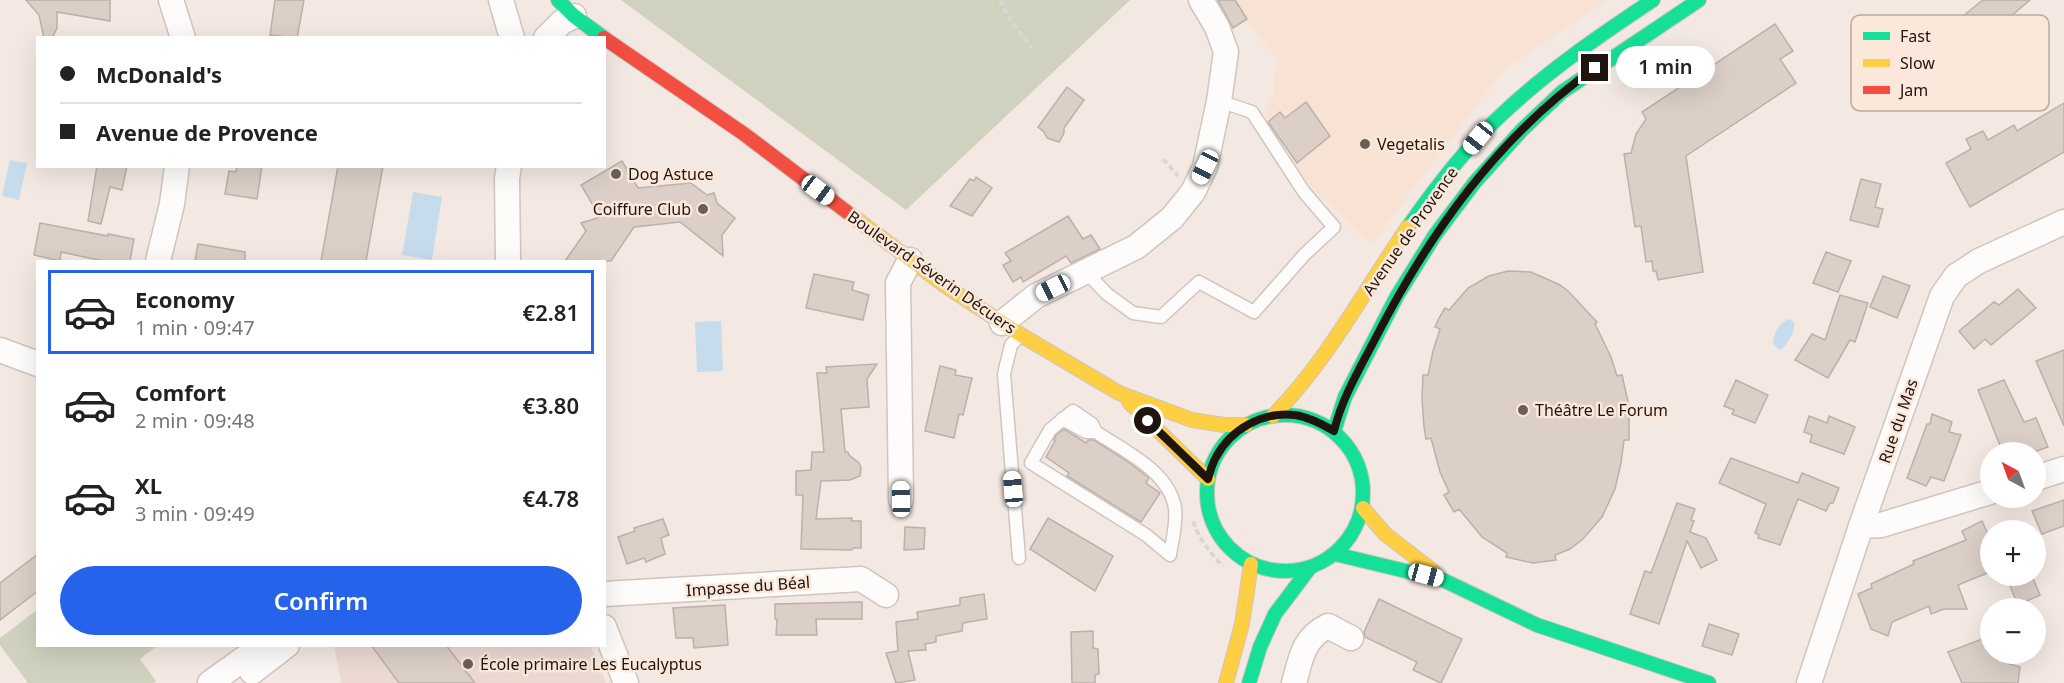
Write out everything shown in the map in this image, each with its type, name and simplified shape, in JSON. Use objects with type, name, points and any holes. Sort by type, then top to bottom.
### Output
[{"type":"main road","name":"Avenue de Provence","points":[[1273,416],[1314,372],[1389,254],[1432,194],[1478,138],[1532,86],[1574,52],[1653,0]]},
{"type":"main road","name":"Avenue de Provence","points":[[1334,431],[1345,397],[1397,296],[1434,235],[1475,182],[1522,130],[1562,92],[1699,0]]},
{"type":"main road","name":"Boulevard Séverin Décuers","points":[[559,7],[601,36]]},
{"type":"main road","name":"Boulevard Séverin Décuers","points":[[606,39],[744,134],[910,260],[1011,329],[1119,393],[1192,420],[1224,425],[1246,425]]},
{"type":"main road","name":"Boulevard Séverin Décuers","points":[[1119,393],[1208,479]]},
{"type":"main road","points":[[1249,683],[1260,647],[1275,614],[1309,569],[1335,554],[1348,541],[1363,508],[1364,491],[1359,466],[1346,444],[1334,431],[1315,421],[1295,415],[1273,416],[1246,425],[1228,439],[1215,458],[1208,479],[1207,500],[1211,520],[1220,538],[1233,553],[1251,564],[1279,572],[1309,569]]},
{"type":"main road","points":[[1363,508],[1385,534],[1443,580]]},
{"type":"main road","points":[[1335,554],[1443,580],[1537,625],[1709,683]]},
{"type":"main road","points":[[1226,683],[1235,656],[1246,604],[1251,564]]},
{"type":"street","points":[[171,0],[182,36]]},
{"type":"street","points":[[501,0],[511,36]]},
{"type":"street","points":[[1011,329],[1036,296],[1136,247],[1172,218],[1192,192],[1205,167],[1219,101],[1226,52],[1217,27],[1201,0]]},
{"type":"street","points":[[548,36],[562,22],[559,7]]},
{"type":"street","points":[[158,260],[172,204],[177,168]]},
{"type":"street","points":[[508,168],[508,260]]},
{"type":"street","name":"Rue du Mas","points":[[1809,683],[1861,526],[1942,296],[1956,276],[1980,261],[2064,222]]},
{"type":"street","points":[[901,499],[898,283],[910,260]]},
{"type":"street","points":[[0,351],[36,363]]},
{"type":"street","points":[[2046,475],[2064,469]]},
{"type":"street","points":[[1861,526],[1881,525],[1980,495]]},
{"type":"street","name":"Impasse du Béal","points":[[606,594],[861,579],[886,595]]},
{"type":"street","points":[[1294,683],[1304,649],[1315,632],[1328,626],[1351,638]]},
{"type":"street","points":[[606,632],[626,683]]},
{"type":"street","points":[[210,683],[259,647]]},
{"type":"street","points":[[239,683],[284,647]]},
{"type":"lane","points":[[1086,272],[1107,294],[1133,313],[1161,317],[1198,282],[1254,312],[1304,255],[1334,227],[1304,192],[1252,112],[1219,101]]},
{"type":"lane","points":[[1011,329],[1011,345],[1004,374],[1019,558]]},
{"type":"lane","points":[[1073,411],[1092,424],[1096,432],[1156,475],[1167,487],[1175,510],[1170,555],[1146,535],[1031,463],[1050,430],[1073,411]]},
{"type":"path","points":[[1000,0],[1012,23],[1032,48]]},
{"type":"path","points":[[1192,516],[1201,539],[1210,553],[1230,574]]},
{"type":"shaded area","name":"Vegetalis","points":[[1230,0],[1607,0],[1502,72],[1371,245],[1303,178],[1264,111],[1273,94],[1277,59]]},
{"type":"shaded area","name":"École primaire Les Eucalyptus","points":[[334,647],[591,647],[606,683],[341,683]]},
{"type":"green space","points":[[621,0],[1130,0],[906,210]]},
{"type":"green space","points":[[36,611],[36,647],[155,647],[140,659],[156,681],[153,683],[28,683],[0,645],[0,638]]},
{"type":"water","points":[[10,160],[27,163],[19,200],[2,196]]},
{"type":"water","points":[[413,192],[442,197],[432,260],[402,255]]},
{"type":"water","points":[[1790,319],[1794,322],[1792,333],[1785,346],[1779,350],[1773,343],[1775,335],[1780,325]]},
{"type":"water","points":[[721,321],[723,371],[697,372],[695,322]]},
{"type":"building","points":[[26,0],[110,0],[110,21],[57,12],[57,28],[53,36],[44,36],[39,15]]},
{"type":"building","points":[[275,0],[304,0],[297,36],[270,35]]},
{"type":"building","points":[[1218,0],[1235,0],[1247,19],[1233,28]]},
{"type":"building","points":[[1983,0],[2030,0],[2012,15],[1964,15]]},
{"type":"building","points":[[1775,24],[1793,51],[1780,59],[1796,83],[1686,156],[1703,272],[1658,280],[1656,271],[1653,271],[1652,261],[1646,262],[1641,226],[1635,227],[1624,154],[1631,153],[1636,134],[1646,119],[1642,112]]},
{"type":"building","points":[[1067,87],[1084,100],[1064,128],[1059,142],[1047,138],[1038,127]]},
{"type":"building","points":[[1306,102],[1330,136],[1297,163],[1268,122],[1280,112],[1285,118]]},
{"type":"building","points":[[2064,103],[2064,152],[1970,207],[1946,163],[1971,149],[1966,139],[1983,131],[1988,140],[2014,125],[2017,131]]},
{"type":"building","points":[[622,161],[638,188],[691,183],[707,195],[714,193],[717,203],[735,218],[722,235],[723,256],[680,222],[634,227],[611,261],[566,260],[586,231],[581,223],[600,217],[581,185]]},
{"type":"building","points":[[97,168],[127,168],[122,190],[110,187],[101,224],[88,221]]},
{"type":"building","points":[[237,168],[262,168],[257,199],[225,194],[229,171],[236,172]]},
{"type":"building","points":[[338,168],[383,168],[366,260],[321,260]]},
{"type":"building","points":[[976,177],[992,188],[972,216],[950,206],[970,179],[974,181]]},
{"type":"building","points":[[1861,179],[1881,184],[1875,207],[1883,209],[1878,227],[1850,220]]},
{"type":"building","points":[[1068,216],[1083,239],[1091,235],[1100,249],[1071,263],[1066,256],[1023,282],[1021,277],[1013,282],[1003,265],[1011,261],[1005,253]]},
{"type":"building","points":[[40,223],[134,239],[130,260],[98,260],[61,252],[60,260],[34,255]]},
{"type":"building","points":[[198,244],[245,252],[245,260],[195,260]]},
{"type":"building","points":[[1826,252],[1851,261],[1838,292],[1813,283]]},
{"type":"building","name":"Théâtre Le Forum","points":[[1508,271],[1531,272],[1560,285],[1597,322],[1595,324],[1611,357],[1617,376],[1622,375],[1629,406],[1629,440],[1624,440],[1615,489],[1602,517],[1582,540],[1570,549],[1555,555],[1556,560],[1533,563],[1506,557],[1507,553],[1482,537],[1459,509],[1454,512],[1444,495],[1449,492],[1440,472],[1431,438],[1426,439],[1424,427],[1423,375],[1428,375],[1440,329],[1435,327],[1439,318],[1445,308],[1449,310],[1468,288],[1489,276]]},
{"type":"building","points":[[814,274],[854,282],[852,290],[869,295],[863,320],[806,308]]},
{"type":"building","points":[[1883,276],[1910,286],[1897,318],[1870,307]]},
{"type":"building","points":[[2018,289],[2036,308],[1991,345],[1985,339],[1974,349],[1959,331],[1994,302],[1999,305]]},
{"type":"building","points":[[1840,295],[1868,303],[1855,342],[1850,340],[1828,378],[1795,360],[1812,334],[1825,340]]},
{"type":"building","points":[[2064,350],[2064,426],[2036,361]]},
{"type":"building","points":[[877,364],[867,379],[869,407],[841,409],[845,452],[848,452],[859,463],[860,476],[850,480],[821,481],[816,519],[852,518],[852,521],[861,521],[861,548],[852,550],[801,549],[803,495],[796,495],[796,471],[811,470],[812,452],[824,452],[817,373],[827,373],[826,367]]},
{"type":"building","points":[[940,366],[956,370],[955,375],[972,378],[963,415],[959,414],[954,438],[925,431]]},
{"type":"building","points":[[1736,380],[1768,395],[1755,423],[1732,414],[1734,410],[1724,406]]},
{"type":"building","points":[[2004,380],[2024,422],[2036,418],[2046,442],[1999,442],[1978,390]]},
{"type":"building","points":[[1932,414],[1952,422],[1949,432],[1961,435],[1944,481],[1931,477],[1926,486],[1907,478]]},
{"type":"building","points":[[1809,416],[1827,423],[1829,416],[1855,427],[1844,454],[1810,442],[1812,435],[1804,432]]},
{"type":"building","points":[[1064,429],[1086,443],[1088,440],[1094,440],[1149,478],[1146,483],[1160,493],[1141,522],[1067,476],[1069,473],[1046,457],[1056,435]]},
{"type":"building","points":[[1731,458],[1798,483],[1802,473],[1839,488],[1833,503],[1830,503],[1826,511],[1798,499],[1780,545],[1758,538],[1759,535],[1755,533],[1766,504],[1719,483]]},
{"type":"building","points":[[2064,500],[2064,526],[2046,533],[2046,520],[2036,520],[2032,511]]},
{"type":"building","points":[[1677,503],[1695,509],[1690,532],[1706,538],[1717,560],[1701,568],[1687,541],[1659,624],[1630,614],[1645,571],[1651,573]]},
{"type":"building","points":[[1048,518],[1113,556],[1095,591],[1030,549]]},
{"type":"building","points":[[663,519],[669,535],[661,538],[665,554],[646,562],[644,558],[627,564],[618,537],[635,531],[634,528]]},
{"type":"building","points":[[1980,522],[1980,576],[1958,585],[1967,609],[1944,609],[1931,614],[1929,606],[1892,622],[1888,636],[1871,629],[1858,594],[1872,588],[1871,584],[1914,564],[1913,561],[1966,540],[1962,531]]},
{"type":"building","points":[[905,527],[925,528],[924,549],[904,550]]},
{"type":"building","points":[[36,556],[36,593],[0,620],[0,583]]},
{"type":"building","points":[[2010,586],[2036,586],[2040,595],[2033,598],[2015,598]]},
{"type":"building","points":[[984,594],[987,619],[963,623],[962,631],[936,636],[936,642],[925,644],[926,650],[908,651],[915,680],[896,683],[886,653],[898,651],[896,622],[918,619],[917,612],[960,605],[960,598]]},
{"type":"building","points":[[1379,599],[1462,639],[1441,683],[1413,670],[1417,662],[1365,637],[1364,632]]},
{"type":"building","points":[[862,602],[862,619],[816,619],[817,635],[776,635],[775,604]]},
{"type":"building","points":[[725,605],[728,645],[694,648],[693,638],[676,638],[673,608]]},
{"type":"building","points":[[1709,624],[1739,634],[1732,655],[1702,646]]},
{"type":"building","points":[[1093,631],[1093,648],[1098,649],[1099,674],[1095,675],[1095,683],[1072,683],[1071,632]]},
{"type":"building","points":[[1980,640],[1980,664],[2010,664],[2020,667],[2018,683],[1962,683],[1948,652]]},
{"type":"building","points":[[372,647],[448,647],[475,683],[399,683]]},
{"type":"traffic: fast","points":[[558,0],[574,16],[601,36]]},
{"type":"traffic: fast","points":[[1408,227],[1450,170],[1499,117],[1554,70],[1653,0]]},
{"type":"traffic: fast","points":[[1334,431],[1345,397],[1397,296],[1435,235],[1475,182],[1522,130],[1562,92],[1699,0]]},
{"type":"traffic: fast","points":[[1285,415],[1300,416],[1315,421],[1340,438],[1357,463],[1362,478],[1363,493],[1362,508],[1357,523],[1340,548],[1315,565],[1300,570],[1285,571],[1270,570],[1255,565],[1230,548],[1213,523],[1208,508],[1207,493],[1208,478],[1213,463],[1230,438],[1255,421],[1270,416],[1285,415]]},
{"type":"traffic: fast","points":[[1335,554],[1443,580],[1537,625],[1709,683]]},
{"type":"traffic: fast","points":[[1249,683],[1260,647],[1275,614],[1309,569]]},
{"type":"traffic: slow","points":[[847,212],[947,287],[1021,335],[1119,393],[1192,420],[1224,425],[1246,425]]},
{"type":"traffic: slow","points":[[1273,416],[1311,372],[1408,227]]},
{"type":"traffic: slow","points":[[1129,402],[1208,479]]},
{"type":"traffic: slow","points":[[1363,508],[1385,534],[1433,571]]},
{"type":"traffic: slow","points":[[1226,683],[1242,624],[1251,564]]},
{"type":"traffic: jam","points":[[606,39],[744,134],[847,212]]},
{"type":"place","name":"Vegetalis","points":[[1365,144]]},
{"type":"place","name":"Dog Astuce","points":[[616,174]]},
{"type":"place","name":"Coiffure Club","points":[[703,209]]},
{"type":"place","name":"Théâtre Le Forum","points":[[1523,410]]},
{"type":"place","name":"École primaire Les Eucalyptus","points":[[468,664]]},
{"type":"route","points":[[1148,421],[1208,479],[1215,458],[1228,439],[1246,425],[1259,419],[1295,415],[1315,421],[1334,431],[1345,397],[1397,296],[1434,235],[1475,182],[1522,130],[1562,92],[1595,68]]}]
